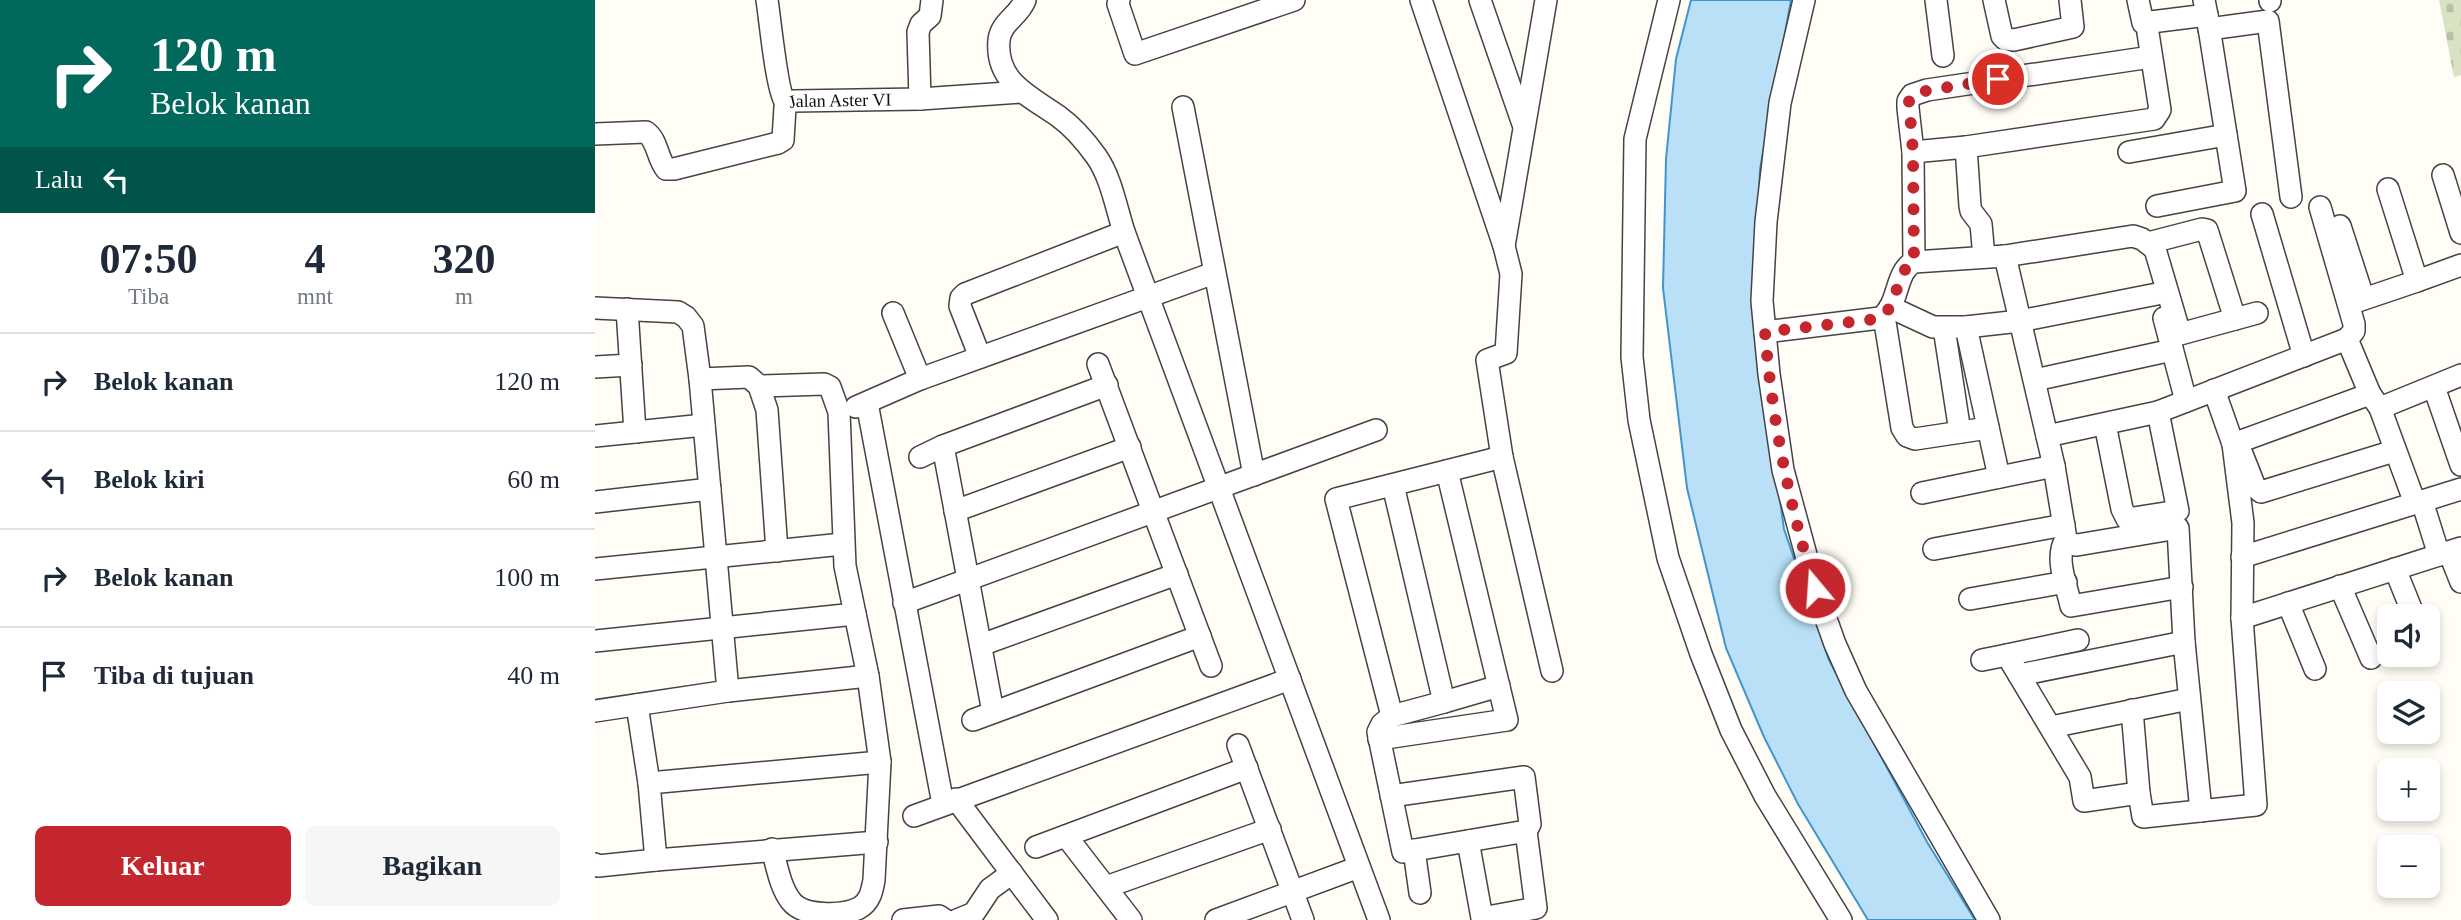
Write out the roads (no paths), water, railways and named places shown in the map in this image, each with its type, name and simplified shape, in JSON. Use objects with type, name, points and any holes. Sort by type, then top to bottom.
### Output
[{"type":"street","points":[[767,0],[779,91],[786,103]]},
{"type":"street","points":[[920,99],[918,32],[921,24],[930,16],[932,0]]},
{"type":"street","points":[[1025,0],[1022,8],[1004,25],[999,43],[1005,72],[1021,92],[1060,117],[1095,155],[1106,174],[1124,232],[1150,296],[1378,920]]},
{"type":"street","points":[[1119,0],[1135,54],[1294,0]]},
{"type":"street","points":[[1421,0],[1511,274],[1506,353],[1487,359],[1502,457],[1552,671]]},
{"type":"street","points":[[1504,246],[1546,0]]},
{"type":"street","points":[[1669,0],[1635,139],[1632,357],[1639,420],[1668,558],[1700,654],[1731,730],[1765,796],[1841,920]]},
{"type":"street","points":[[1804,0],[1780,103],[1770,173],[1762,301],[1783,470],[1803,549],[1835,644],[1856,691],[1989,920]]},
{"type":"street","points":[[1936,0],[1944,56]]},
{"type":"street","points":[[1994,0],[2002,36],[2014,40],[2073,27],[2070,0]]},
{"type":"street","points":[[2138,0],[2143,23],[2207,14],[2268,21],[2291,197]]},
{"type":"street","points":[[1484,4],[1524,127]]},
{"type":"street","points":[[2157,206],[2237,200],[2207,14]]},
{"type":"street","points":[[1913,152],[1966,147],[2154,119],[2159,110],[2148,33]]},
{"type":"street","points":[[1914,262],[1913,152],[1909,101],[1912,95],[2151,57]]},
{"type":"street","name":"Jalan Aster VI","points":[[595,134],[646,132],[651,136],[662,164],[666,169],[674,169],[783,140],[786,103],[794,101],[920,99],[1021,92]]},
{"type":"street","points":[[1183,107],[1254,475]]},
{"type":"street","points":[[2129,152],[2226,135]]},
{"type":"street","points":[[1966,147],[1970,206],[1973,214],[1980,219],[2020,321],[2054,466],[2065,532],[2070,544],[2077,545],[2178,520]]},
{"type":"street","points":[[2443,176],[2461,233]]},
{"type":"street","points":[[2388,189],[2417,281]]},
{"type":"street","points":[[2047,436],[2158,412],[2347,339],[2354,331],[2356,300],[2326,206]]},
{"type":"street","points":[[2262,214],[2304,356]]},
{"type":"street","points":[[2145,241],[2207,230],[2235,319]]},
{"type":"street","points":[[980,357],[960,306],[961,298],[965,294],[1124,232]]},
{"type":"street","points":[[1988,428],[1915,439],[1903,432],[1887,312],[1906,267],[1914,262],[1994,257],[2133,236],[2145,241],[2155,249],[2186,401]]},
{"type":"street","points":[[2145,241],[2157,295],[2174,340]]},
{"type":"street","points":[[2356,300],[2461,265]]},
{"type":"street","points":[[1047,920],[1012,873],[950,802],[859,406],[920,379],[1214,273]]},
{"type":"street","points":[[1887,312],[1944,328],[1966,327],[2020,321],[2157,295]]},
{"type":"street","points":[[595,308],[678,312],[693,326],[728,691]]},
{"type":"street","points":[[627,309],[635,432]]},
{"type":"street","points":[[1765,332],[1876,319],[1887,312]]},
{"type":"street","points":[[893,313],[920,379]]},
{"type":"street","points":[[2035,380],[2257,313]]},
{"type":"street","points":[[1966,327],[1999,477]]},
{"type":"street","points":[[1944,328],[1959,432]]},
{"type":"street","points":[[2347,339],[2394,451],[2418,502],[2450,552],[2461,582]]},
{"type":"street","points":[[1098,363],[1211,666]]},
{"type":"street","points":[[595,368],[631,365]]},
{"type":"street","points":[[2233,444],[2375,401],[2434,387],[2461,374]]},
{"type":"street","points":[[700,379],[749,377],[759,386],[767,410],[778,551]]},
{"type":"street","points":[[759,386],[824,384],[830,387],[834,394],[839,412],[845,566],[868,677],[880,762],[874,880],[870,897],[859,908],[820,913],[803,911],[791,902],[782,885],[772,849]]},
{"type":"street","points":[[920,457],[1107,385]]},
{"type":"street","points":[[2434,387],[2461,465]]},
{"type":"street","points":[[2132,710],[2143,817],[2256,805],[2242,618],[2243,523],[2233,444],[2214,390]]},
{"type":"street","points":[[2158,412],[2178,520],[2184,642],[2200,811]]},
{"type":"street","points":[[2105,424],[2122,509],[2127,519],[2178,520]]},
{"type":"street","points":[[595,436],[704,425]]},
{"type":"street","points":[[904,603],[1376,430]]},
{"type":"street","points":[[2233,444],[2242,454],[2255,487],[2261,492],[2394,451]]},
{"type":"street","points":[[943,446],[981,645],[983,716],[1200,636]]},
{"type":"street","points":[[955,511],[1130,447]]},
{"type":"street","points":[[1392,716],[1336,499],[1502,457]]},
{"type":"street","points":[[1922,493],[2054,466]]},
{"type":"street","points":[[1379,739],[1507,720],[1447,471]]},
{"type":"street","points":[[1393,485],[1444,702]]},
{"type":"street","points":[[595,502],[710,489]]},
{"type":"street","points":[[2242,557],[2461,489]]},
{"type":"street","points":[[1934,549],[2065,532]]},
{"type":"street","points":[[2065,532],[2060,556],[2083,663]]},
{"type":"street","points":[[595,569],[843,544]]},
{"type":"street","points":[[2242,618],[2450,552]]},
{"type":"street","points":[[2395,569],[2408,604]]},
{"type":"street","points":[[981,645],[1177,574]]},
{"type":"street","points":[[1970,599],[2067,582]]},
{"type":"street","points":[[2340,586],[2371,659]]},
{"type":"street","points":[[2071,606],[2182,587]]},
{"type":"street","points":[[2288,603],[2315,669]]},
{"type":"street","points":[[595,642],[855,614]]},
{"type":"street","points":[[1982,660],[2078,640]]},
{"type":"street","points":[[2019,675],[2184,642]]},
{"type":"street","points":[[2007,655],[2080,777]]},
{"type":"street","points":[[595,711],[728,691],[868,677]]},
{"type":"street","points":[[914,816],[1290,679]]},
{"type":"street","points":[[1499,686],[1392,716],[1382,724],[1378,732],[1379,739],[1403,852],[1526,831]]},
{"type":"street","points":[[2050,727],[2189,699]]},
{"type":"street","points":[[637,705],[649,783],[656,860]]},
{"type":"street","points":[[2075,722],[2084,801],[2139,793]]},
{"type":"street","points":[[1238,745],[1303,920]]},
{"type":"street","points":[[649,783],[880,762]]},
{"type":"street","points":[[1037,847],[1247,768]]},
{"type":"street","points":[[1391,796],[1524,777],[1530,824],[1526,831],[1536,908],[1482,918],[1468,841]]},
{"type":"street","points":[[1106,887],[1269,829]]},
{"type":"street","points":[[1066,836],[1131,920]]},
{"type":"street","points":[[595,864],[597,866],[877,842]]},
{"type":"street","points":[[1414,850],[1420,893]]},
{"type":"street","points":[[1216,920],[1359,867]]},
{"type":"street","points":[[957,920],[974,913],[990,889],[1012,873]]},
{"type":"street","points":[[903,920],[939,916],[945,920]]},
{"type":"water","points":[[1691,0],[1791,0],[1760,169],[1754,316],[1784,529],[1829,660],[1927,842],[1975,920],[1868,920],[1798,804],[1764,737],[1726,648],[1687,488],[1663,288],[1666,159],[1676,59]]}]
